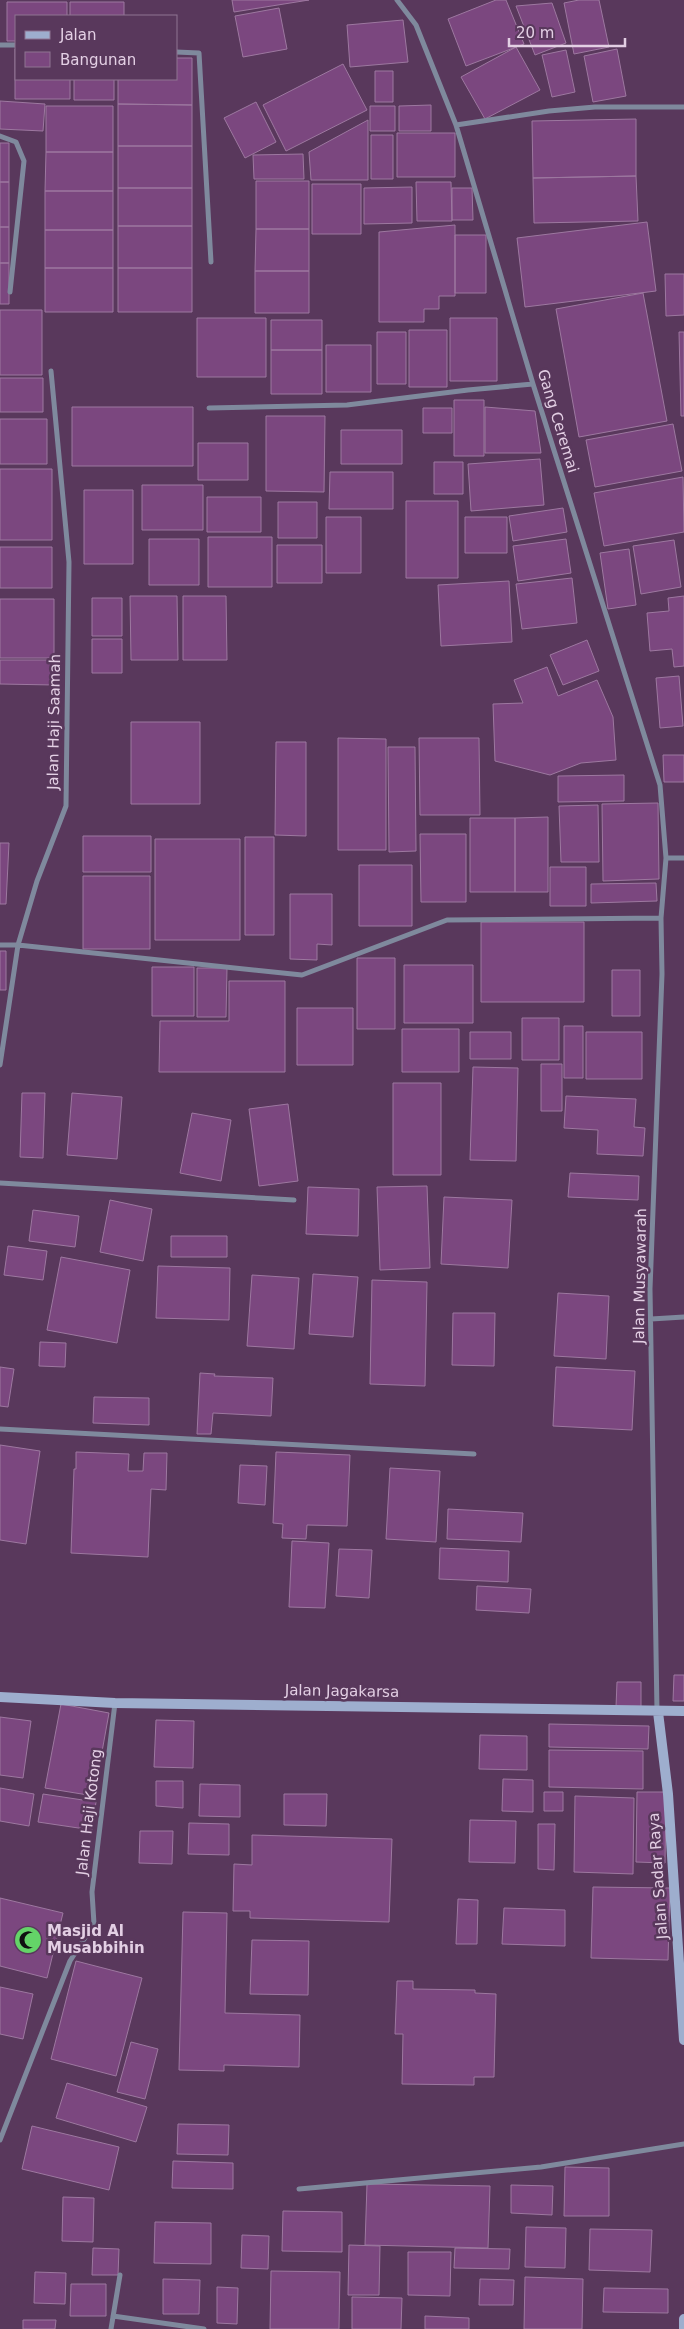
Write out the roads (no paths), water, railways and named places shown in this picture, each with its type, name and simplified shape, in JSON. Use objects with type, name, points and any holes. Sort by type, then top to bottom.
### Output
[{"type":"main road","name":"Jalan Jagakarsa","points":[[0,1697],[115,1703],[684,1711]]},
{"type":"main road","name":"Jalan Sadar Raya","points":[[658,1712],[668,1794],[684,2040]]},
{"type":"main road","points":[[684,2319],[684,2329]]},
{"type":"street","name":"Gang Ceremai","points":[[397,0],[416,25],[456,125],[533,384],[660,785],[666,858]]},
{"type":"street","points":[[0,44],[15,45]]},
{"type":"street","points":[[178,52],[199,53],[211,262]]},
{"type":"street","points":[[456,125],[558,110],[595,107],[684,107]]},
{"type":"street","points":[[0,136],[16,142],[24,161],[10,292]]},
{"type":"street","name":"Jalan Haji Saamah","points":[[0,1065],[18,945],[37,881],[66,806],[69,562],[51,371]]},
{"type":"street","points":[[210,408],[347,405],[533,384]]},
{"type":"street","points":[[666,858],[684,858]]},
{"type":"street","name":"Jalan Musyawarah","points":[[658,1712],[651,1319],[662,974],[661,918],[666,858]]},
{"type":"street","points":[[0,945],[18,945],[302,975],[447,920],[661,918]]},
{"type":"street","points":[[0,1183],[294,1200]]},
{"type":"street","points":[[651,1319],[684,1317]]},
{"type":"street","points":[[0,1429],[474,1454]]},
{"type":"street","name":"Jalan Haji Kotong","points":[[0,2140],[70,1962],[94,1924],[92,1892],[115,1703]]},
{"type":"street","points":[[299,2189],[541,2167],[684,2144]]},
{"type":"street","points":[[111,2329],[120,2275]]},
{"type":"street","points":[[113,2316],[204,2329]]},
{"type":"place","name":"Masjid Al Musabbihin","points":[[28,1940]]}]
